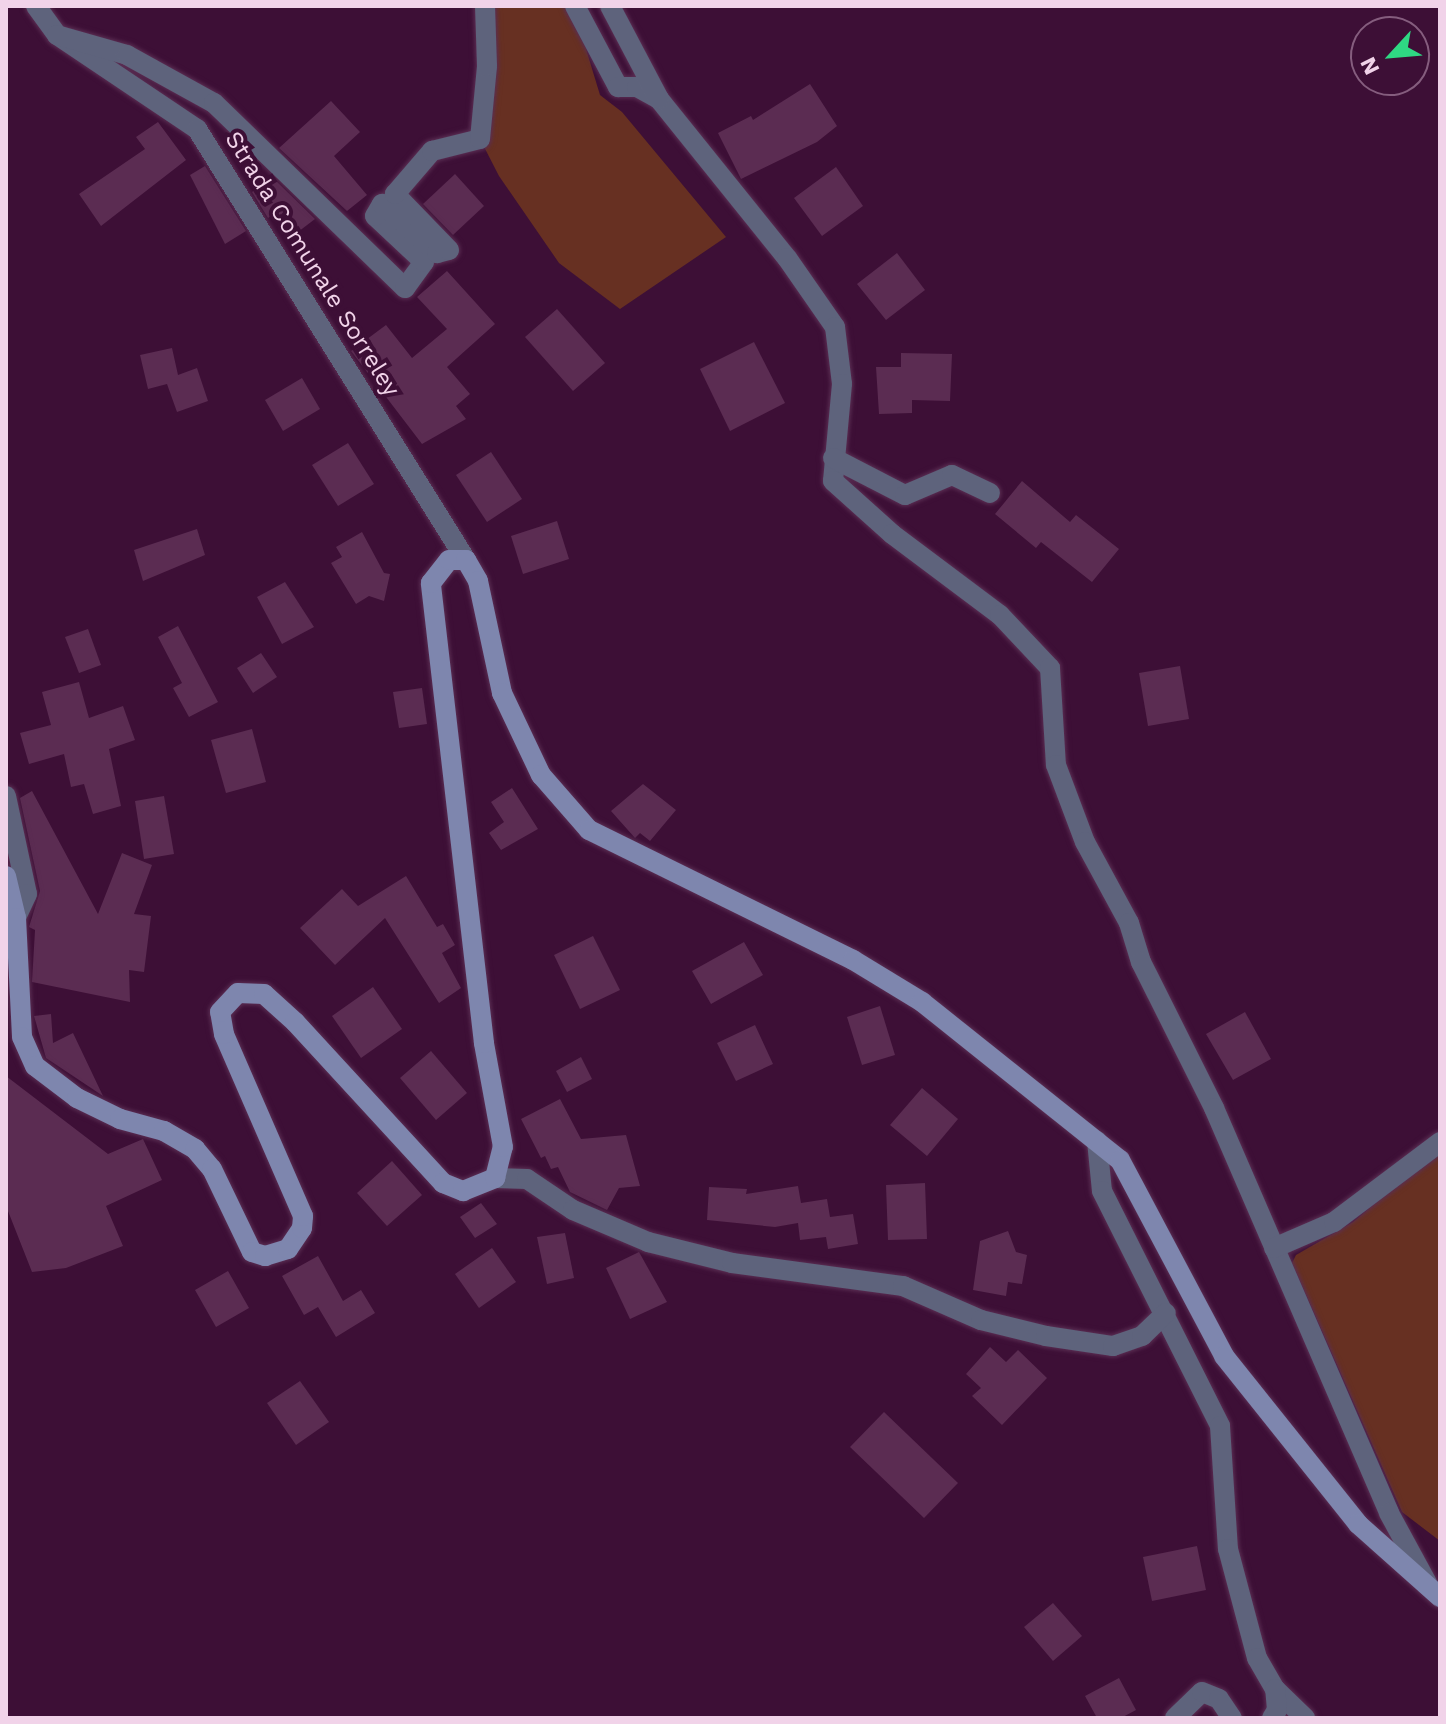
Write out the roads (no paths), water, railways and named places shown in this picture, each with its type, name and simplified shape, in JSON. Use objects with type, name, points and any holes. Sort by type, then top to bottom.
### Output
[{"type":"street","name":"Strada Comunale Sorreley","points":[[36,6],[57,35],[197,129],[466,560]]},
{"type":"street","points":[[57,35],[127,55],[214,103],[405,288],[424,262],[375,216],[382,204],[437,253],[449,250],[395,194],[432,151],[480,139],[487,66],[485,6]]},
{"type":"street","points":[[575,6],[618,87],[637,87],[659,99]]},
{"type":"street","points":[[610,6],[659,99],[787,258],[835,327],[842,384],[833,481],[892,534],[1000,615],[1050,668],[1056,765],[1085,842],[1129,923],[1141,962],[1274,1248],[1389,1513],[1436,1595]]},
{"type":"street","points":[[833,458],[905,495],[952,475],[990,493]]},
{"type":"street","points":[[495,1178],[503,1147],[484,1043],[431,583],[449,560],[466,560],[478,581],[502,693],[541,775],[589,830],[853,960],[922,1002],[1120,1160],[1224,1356],[1358,1524],[1436,1595]]},
{"type":"street","points":[[6,796],[27,894],[16,918]]},
{"type":"street","points":[[6,876],[16,918],[22,1037],[35,1066],[77,1098],[120,1119],[164,1131],[195,1149],[212,1169],[252,1252],[265,1256],[288,1249],[302,1228],[303,1216],[224,1034],[220,1012],[238,993],[264,994],[295,1022],[443,1183],[463,1191],[495,1178],[527,1179],[573,1210],[648,1242],[732,1263],[903,1286],[981,1320],[1046,1336],[1113,1346],[1142,1336],[1166,1313]]},
{"type":"street","points":[[1097,1141],[1102,1191],[1166,1313],[1220,1426],[1230,1562],[1257,1658],[1275,1689],[1305,1718]]},
{"type":"street","points":[[1274,1248],[1334,1222],[1440,1142]]},
{"type":"street","points":[[1272,1718],[1277,1710],[1275,1689]]},
{"type":"street","points":[[1175,1718],[1202,1692],[1219,1699],[1232,1718]]}]
